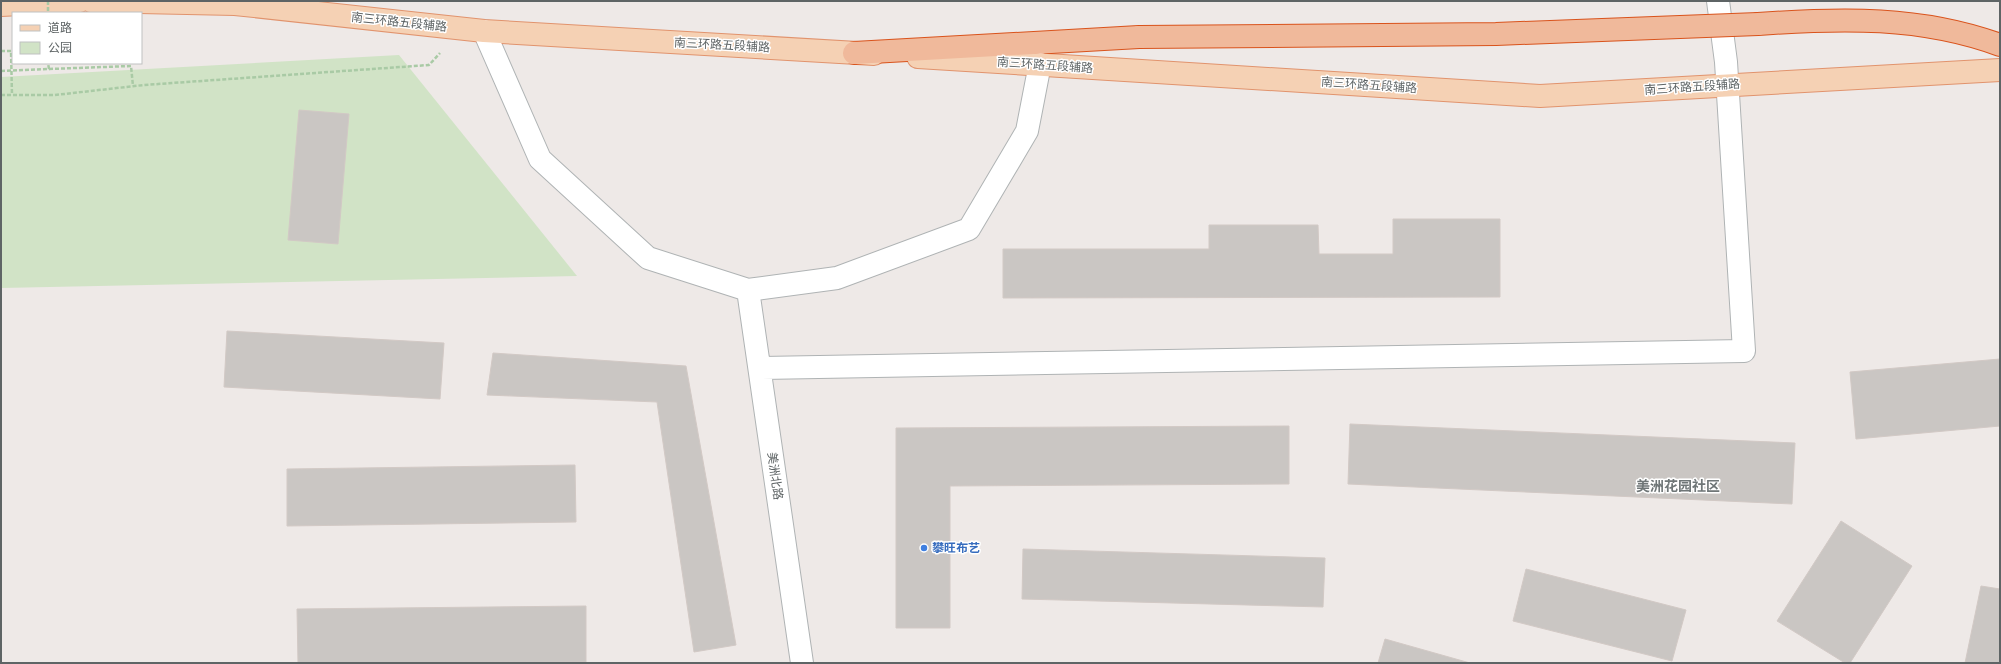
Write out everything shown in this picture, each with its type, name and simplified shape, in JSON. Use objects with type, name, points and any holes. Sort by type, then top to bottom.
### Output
[{"type":"highway","points":[[854,53],[1139,37],[1496,34],[1814,20],[1865,20],[1941,28],[1973,36],[2000,46]]},
{"type":"main road","points":[[1,5],[80,1]]},
{"type":"main road","name":"南三环路五段辅路","points":[[91,1],[235,4],[484,31],[1040,64],[1540,96],[1727,84],[2000,70]]},
{"type":"street","points":[[760,368],[1744,351],[1727,84],[1718,1]]},
{"type":"street","points":[[484,31],[540,159],[648,258],[748,290],[837,278],[969,229],[1028,131],[1040,64]]},
{"type":"street","name":"美洲北路","points":[[748,290],[802,663]]},
{"type":"path","points":[[48,1],[48,12]]},
{"type":"path","points":[[1,95],[55,95],[133,86],[429,65],[462,29]]},
{"type":"path","points":[[1,51],[11,51],[12,95]]},
{"type":"path","points":[[48,64],[48,69]]},
{"type":"path","points":[[1,71],[131,66],[133,86]]},
{"type":"green space","points":[[399,55],[577,276],[1,288],[1,77]]},
{"type":"building","points":[[299,110],[349,114],[338,244],[288,240]]},
{"type":"building","points":[[1393,219],[1500,219],[1500,297],[1003,298],[1003,249],[1209,249],[1209,225],[1318,225],[1319,254],[1393,254]]},
{"type":"building","points":[[227,331],[444,343],[440,399],[224,387]]},
{"type":"building","points":[[493,353],[686,366],[736,645],[694,652],[657,402],[487,395]]},
{"type":"building","points":[[2000,359],[2000,426],[1856,439],[1850,372]]},
{"type":"building","points":[[1350,424],[1795,443],[1792,504],[1348,484]]},
{"type":"building","points":[[1289,426],[1289,484],[950,486],[950,628],[896,628],[896,428]]},
{"type":"building","points":[[575,465],[576,522],[287,526],[287,469]]},
{"type":"building","points":[[1841,521],[1912,566],[1850,663],[1845,663],[1777,621]]},
{"type":"building","points":[[1023,549],[1325,558],[1323,607],[1022,599]]},
{"type":"building","points":[[1526,569],[1686,610],[1672,661],[1513,621]]},
{"type":"building","points":[[1981,586],[2000,589],[2000,663],[1965,663]]},
{"type":"building","points":[[586,606],[586,662],[298,663],[297,609]]},
{"type":"building","points":[[1385,639],[1470,663],[1378,663]]},
{"type":"place","name":"攀旺布艺","points":[[924,548]]},
{"type":"district","name":"美洲花园社区","points":[[1678,486]]}]
